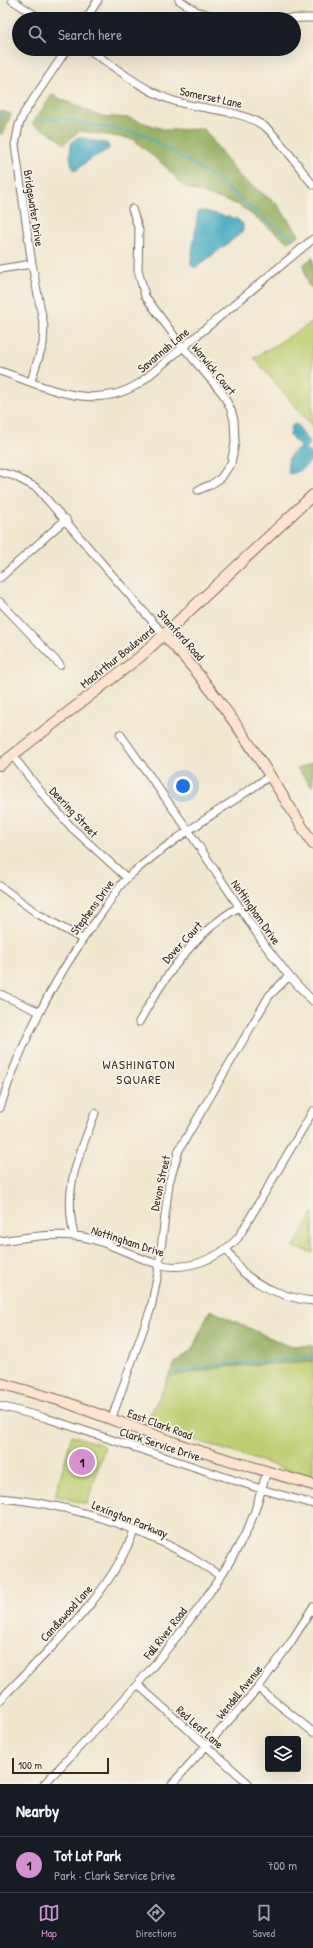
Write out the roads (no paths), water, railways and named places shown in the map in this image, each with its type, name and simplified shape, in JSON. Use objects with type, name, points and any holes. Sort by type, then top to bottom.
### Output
[{"type":"street","points":[[12,0],[30,12]]},
{"type":"street","points":[[90,12],[98,0]]},
{"type":"street","points":[[179,0],[199,12]]},
{"type":"street","points":[[301,18],[313,18]]},
{"type":"street","name":"Bridgewater Drive","points":[[31,381],[43,344],[44,335],[15,146],[19,125],[24,113],[62,56]]},
{"type":"street","name":"Somerset Lane","points":[[99,56],[146,87],[172,100],[204,108],[233,112],[255,121],[266,128],[313,185]]},
{"type":"street","name":"Warwick Court","points":[[132,209],[139,230],[138,270],[145,296],[184,347],[223,394],[234,420],[235,443],[231,463],[221,478],[198,490]]},
{"type":"street","name":"Savannah Lane","points":[[0,371],[85,398],[113,396],[129,390],[140,384],[313,239]]},
{"type":"street","points":[[0,269],[32,264]]},
{"type":"street","name":"Stamford Road","points":[[0,472],[14,476],[37,488],[66,519],[164,636],[208,685],[245,735],[313,844]]},
{"type":"street","name":"MacArthur Boulevard","points":[[0,765],[118,674],[164,636],[313,495]]},
{"type":"street","points":[[0,578],[66,519]]},
{"type":"street","points":[[0,602],[60,665]]},
{"type":"street","name":"Nottingham Drive","points":[[120,734],[288,976],[313,1001]]},
{"type":"street","name":"Deering Street","points":[[12,755],[49,802],[72,828],[127,878]]},
{"type":"street","name":"Stephens Drive","points":[[0,1108],[4,1085],[40,1012],[82,939],[127,878],[188,830],[230,804],[271,775]]},
{"type":"street","points":[[0,886],[38,914],[82,939]]},
{"type":"street","name":"Dover Court","points":[[139,1022],[158,988],[180,957],[214,924],[239,907]]},
{"type":"street","name":"Devon Street","points":[[111,1420],[151,1308],[159,1264],[169,1183],[179,1150],[269,996],[288,976]]},
{"type":"street","points":[[0,994],[40,1012]]},
{"type":"street","name":"Nottingham Drive","points":[[0,1241],[39,1237],[74,1236],[114,1246],[159,1264],[193,1264],[217,1256],[227,1250],[245,1227],[313,1111]]},
{"type":"street","points":[[74,1236],[70,1216],[70,1187],[75,1166],[95,1113]]},
{"type":"street","points":[[227,1250],[239,1268],[253,1280],[290,1296],[313,1301]]},
{"type":"street","name":"East Clark Road","points":[[0,1383],[58,1400],[189,1448],[313,1485]]},
{"type":"street","name":"Clark Service Drive","points":[[0,1406],[46,1418],[261,1489],[313,1504]]},
{"type":"street","name":"Fall River Road","points":[[44,1784],[138,1685],[168,1649],[221,1576],[249,1526],[261,1496],[261,1489],[267,1471]]},
{"type":"street","name":"Lexington Parkway","points":[[0,1498],[65,1507],[106,1519],[186,1555],[221,1576]]},
{"type":"street","name":"Candlewood Lane","points":[[0,1700],[81,1615],[108,1582],[126,1551],[134,1531]]},
{"type":"street","name":"Wendell Avenue","points":[[172,1784],[206,1748],[258,1688],[291,1642],[313,1607]]},
{"type":"street","name":"Red Leaf Lane","points":[[138,1685],[206,1748],[249,1784]]},
{"type":"street","points":[[258,1688],[313,1732]]},
{"type":"water","points":[[78,137],[108,144],[109,149],[92,158],[75,171],[70,154],[71,143]]},
{"type":"water","points":[[204,211],[237,219],[243,224],[243,231],[195,268],[191,265],[191,259],[198,212]]},
{"type":"water","points":[[294,424],[298,425],[306,439],[309,441],[310,444],[305,448],[311,453],[313,458],[302,469],[289,474],[288,462],[290,455],[296,450],[300,449],[299,445],[290,436],[291,427]]},
{"type":"waterway","points":[[0,117],[6,116]]},
{"type":"waterway","points":[[38,120],[64,119],[145,135],[215,178],[271,224],[291,237]]},
{"type":"waterway","points":[[174,1373],[222,1365],[313,1357]]},
{"type":"place","name":"Tot Lot Park","points":[[82,1462]]},
{"type":"district","name":"WASHINGTON SQUARE","points":[[139,1072]]}]
